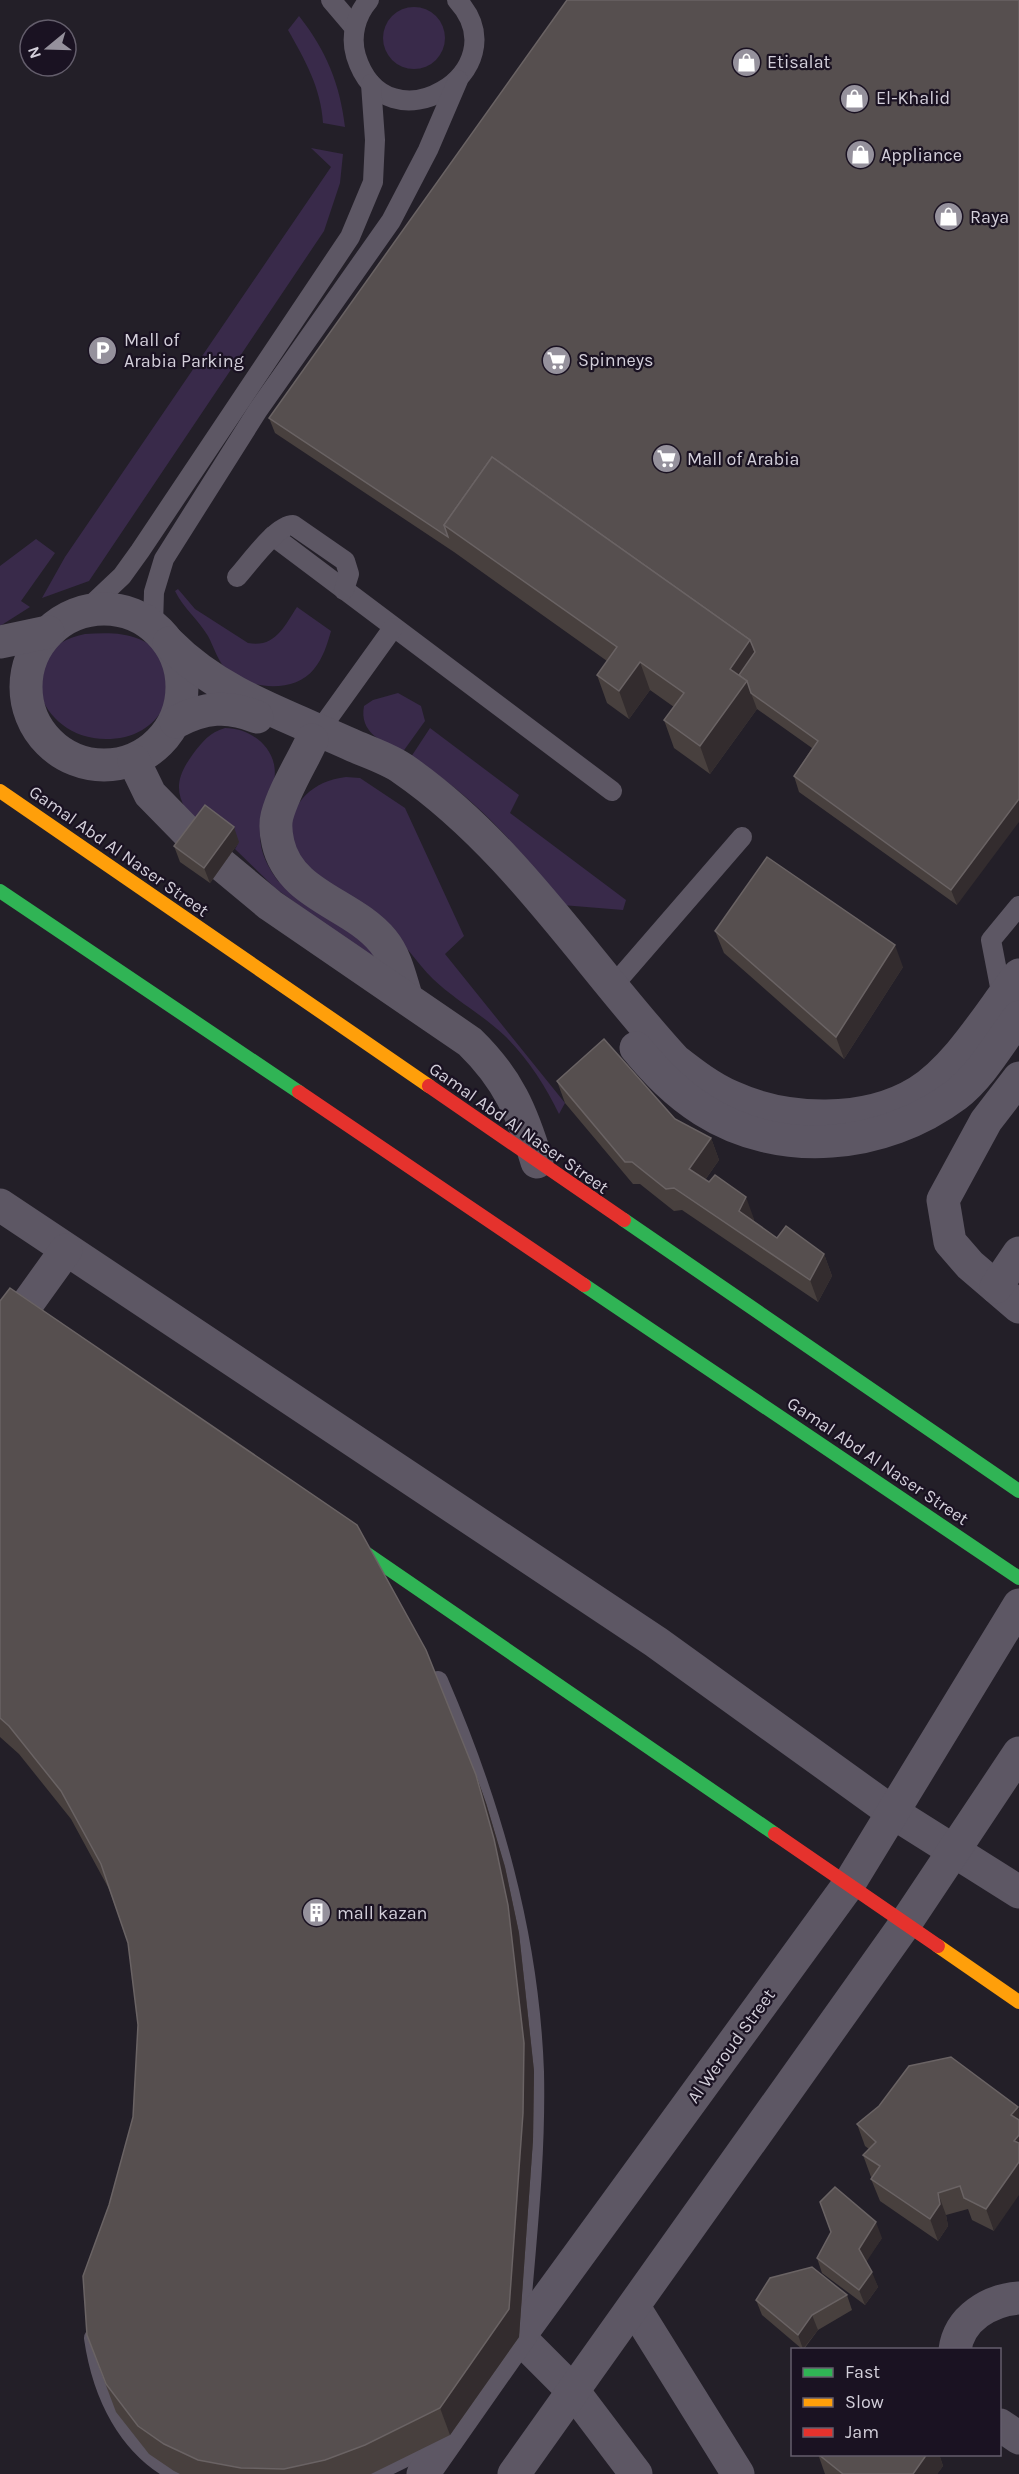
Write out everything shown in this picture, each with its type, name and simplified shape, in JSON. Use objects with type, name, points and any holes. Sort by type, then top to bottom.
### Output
[{"type":"main road","name":"Gamal Abd Al Naser Street","points":[[0,791],[1019,1491]]},
{"type":"main road","name":"Gamal Abd Al Naser Street","points":[[0,891],[1019,1578]]},
{"type":"main road","points":[[328,1527],[1019,2002]]},
{"type":"street","points":[[161,634],[181,668],[183,695],[176,722],[158,745],[134,761],[110,766],[94,765],[64,755],[45,740],[33,719],[26,696],[27,673],[34,651],[48,632],[65,618],[86,610],[110,608],[133,613],[161,634],[205,675],[393,779],[450,824],[480,854],[668,1084],[703,1111],[744,1130],[788,1141],[833,1142],[877,1135],[919,1118],[957,1094],[1013,996]]},
{"type":"street","points":[[0,642],[48,632]]},
{"type":"street","points":[[0,705],[33,719]]},
{"type":"street","points":[[176,722],[202,711],[230,709],[316,735],[400,767],[458,812],[508,863],[675,1060],[703,1081],[732,1097],[758,1107],[812,1115],[866,1111],[893,1104],[918,1091],[940,1074],[1013,996]]},
{"type":"street","points":[[316,735],[277,816],[276,834],[280,851],[288,868],[300,882],[371,929],[383,940],[393,955],[406,996]]},
{"type":"street","points":[[134,761],[150,794],[196,841]]},
{"type":"street","points":[[222,865],[270,905],[454,1028],[487,1058],[515,1099],[537,1162]]},
{"type":"street","points":[[1019,1078],[986,1121],[943,1200],[950,1242],[970,1265],[1007,1297],[1019,1253]]},
{"type":"street","points":[[0,1205],[656,1642],[892,1812],[955,1849],[1019,1892]]},
{"type":"street","points":[[0,1342],[66,1250]]},
{"type":"street","name":"Al Weroud Street","points":[[423,2474],[519,2337],[849,1884],[1019,1605]]},
{"type":"street","points":[[514,2474],[905,1924],[1019,1753]]},
{"type":"street","points":[[956,2348],[965,2325],[979,2310],[998,2301],[1019,2298]]},
{"type":"street","points":[[634,2307],[738,2474]]},
{"type":"street","points":[[519,2337],[574,2392],[636,2474]]},
{"type":"street","points":[[1001,2426],[1019,2438]]},
{"type":"lane","points":[[331,0],[354,27]]},
{"type":"lane","points":[[369,0],[362,8],[354,27],[353,47],[359,67],[371,84],[387,94],[406,100],[425,99],[444,92],[458,80]]},
{"type":"lane","points":[[161,634],[154,592],[164,559],[258,410],[391,220],[428,150],[458,80],[469,63],[473,44],[472,25],[458,0]]},
{"type":"lane","points":[[86,610],[122,576],[140,551],[350,237],[373,182],[375,140],[371,84]]},
{"type":"lane","points":[[237,577],[273,536],[284,526],[293,525],[345,561],[350,573],[344,590],[612,791]]},
{"type":"lane","points":[[316,735],[393,628]]},
{"type":"lane","points":[[612,987],[742,837]]},
{"type":"lane","points":[[1013,996],[992,940],[1019,906]]},
{"type":"lane","points":[[367,1553],[388,1590]]},
{"type":"lane","points":[[431,1668],[463,1739],[486,1803],[509,1889],[528,2002],[534,2071],[533,2140],[519,2337]]},
{"type":"lane","points":[[93,2324],[97,2362],[116,2412],[148,2454],[180,2474]]},
{"type":"lane","points":[[371,2474],[450,2435]]},
{"type":"shaded area","points":[[414,7],[426,9],[436,16],[443,26],[445,38],[443,50],[436,60],[426,67],[414,69],[402,67],[392,60],[385,50],[383,38],[385,26],[392,16],[402,9]]},
{"type":"shaded area","points":[[299,16],[317,42],[330,68],[340,96],[345,127],[323,123],[316,86],[288,30]]},
{"type":"shaded area","points":[[311,148],[343,154],[340,183],[324,231],[89,581],[42,598],[65,557],[331,167]]},
{"type":"shaded area","points":[[36,539],[55,553],[21,601],[30,607],[0,626],[0,566]]},
{"type":"shaded area","points":[[178,589],[195,609],[248,643],[257,644],[272,639],[283,628],[297,607],[331,631],[320,660],[306,677],[285,685],[261,685],[238,678],[222,664],[208,636],[178,597],[175,591]]},
{"type":"shaded area","points":[[85,634],[126,635],[139,639],[155,648],[165,661],[170,676],[170,691],[165,706],[142,730],[125,737],[96,738],[72,731],[54,717],[42,699],[39,679],[44,660],[59,644]]},
{"type":"shaded area","points":[[398,693],[421,706],[425,721],[402,753],[374,735],[365,723],[363,715],[364,706],[373,700]]},
{"type":"shaded area","points":[[225,728],[245,732],[254,737],[269,751],[273,760],[274,781],[260,828],[263,854],[271,870],[278,881],[377,949],[371,958],[275,888],[235,849],[239,842],[201,833],[187,812],[179,786],[185,766],[207,738]]},
{"type":"shaded area","points":[[430,728],[519,795],[510,813],[626,900],[623,910],[562,905],[512,843],[475,805],[411,757]]},
{"type":"shaded area","points":[[346,777],[360,778],[405,808],[464,936],[445,954],[565,1103],[559,1114],[535,1073],[505,1036],[433,979],[390,931],[316,879],[302,866],[294,851],[291,836],[296,808],[316,787]]},
{"type":"building","name":"Mall of Arabia","points":[[567,0],[1019,0],[1019,799],[951,890],[794,776],[818,741],[751,693],[747,681],[739,675],[755,652],[750,640],[492,457],[444,525],[448,537],[269,418]]},
{"type":"building","points":[[492,457],[750,640],[730,669],[747,681],[700,746],[664,720],[684,693],[640,662],[619,691],[597,675],[617,647],[444,525]]},
{"type":"building","points":[[205,805],[234,827],[204,868],[174,846]]},
{"type":"building","points":[[767,857],[895,945],[836,1037],[715,931]]},
{"type":"building","points":[[604,1039],[675,1119],[711,1138],[689,1169],[709,1182],[715,1175],[746,1197],[739,1211],[777,1238],[786,1226],[824,1254],[810,1280],[674,1188],[666,1189],[632,1162],[625,1162],[557,1081]]},
{"type":"building","name":"mall kazan","points":[[10,1288],[357,1525],[426,1650],[476,1775],[494,1839],[508,1905],[524,2043],[523,2113],[509,2309],[440,2408],[365,2445],[325,2460],[284,2469],[241,2468],[198,2460],[164,2444],[138,2426],[106,2384],[87,2335],[83,2276],[109,2205],[133,2117],[138,2025],[128,1943],[101,1864],[61,1791],[0,1718],[0,1301]]},
{"type":"building","points":[[951,2057],[1018,2107],[1011,2115],[1019,2120],[1019,2135],[1014,2141],[1019,2143],[1019,2162],[986,2209],[964,2198],[960,2186],[938,2193],[940,2204],[930,2219],[871,2179],[880,2166],[863,2155],[876,2142],[857,2124],[879,2106],[909,2066]]},
{"type":"building","points":[[835,2187],[876,2222],[859,2249],[872,2272],[859,2290],[817,2258],[831,2232],[820,2202]]},
{"type":"building","points":[[812,2267],[847,2295],[812,2315],[798,2335],[756,2300],[770,2278]]},
{"type":"building","points":[[820,2456],[926,2456],[913,2474],[843,2474]]},
{"type":"traffic: fast","points":[[0,891],[299,1092]]},
{"type":"traffic: fast","points":[[624,1220],[1019,1491]]},
{"type":"traffic: fast","points":[[584,1285],[1019,1578]]},
{"type":"traffic: fast","points":[[338,1534],[775,1834]]},
{"type":"traffic: slow","points":[[0,791],[429,1086]]},
{"type":"traffic: slow","points":[[938,1946],[1019,2002]]},
{"type":"traffic: jam","points":[[429,1086],[624,1220]]},
{"type":"traffic: jam","points":[[299,1092],[584,1285]]},
{"type":"traffic: jam","points":[[775,1834],[938,1946]]},
{"type":"place","name":"Etisalat","points":[[746,62]]},
{"type":"place","name":"El-Khalid","points":[[855,98]]},
{"type":"place","name":"Appliance","points":[[860,155]]},
{"type":"place","name":"Raya","points":[[949,217]]},
{"type":"place","name":"Mall of Arabia Parking","points":[[103,350]]},
{"type":"place","name":"Spinneys","points":[[557,360]]},
{"type":"place","name":"Mall of Arabia","points":[[666,459]]},
{"type":"place","name":"mall kazan","points":[[316,1913]]}]
